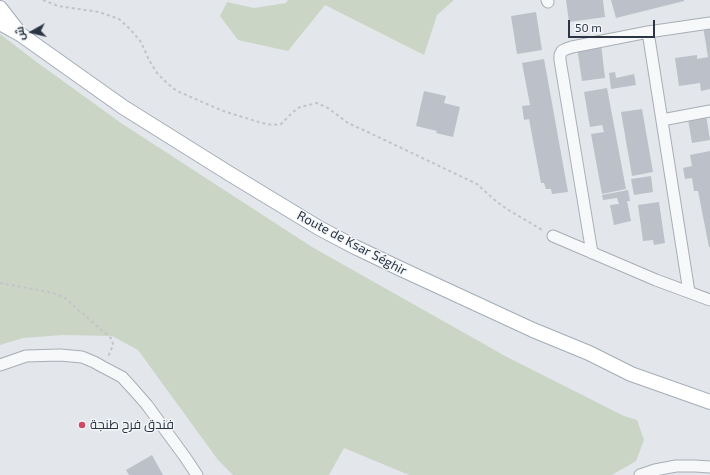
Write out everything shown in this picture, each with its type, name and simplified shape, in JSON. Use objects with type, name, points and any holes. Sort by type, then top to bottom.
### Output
[{"type":"main road","name":"Route de Ksar Séghir","points":[[0,8],[20,34]]},
{"type":"main road","name":"Route de Ksar Séghir","points":[[0,23],[20,34],[123,107],[242,182],[319,228],[407,272],[631,374],[710,402]]},
{"type":"street","points":[[592,253],[564,88],[560,60],[562,51],[572,47],[648,32],[710,23]]},
{"type":"street","points":[[648,32],[689,292]]},
{"type":"street","points":[[662,120],[710,111]]},
{"type":"street","points":[[554,236],[656,280],[710,300]]},
{"type":"street","points":[[0,364],[26,356],[60,355],[82,357],[122,377],[147,405],[197,475]]},
{"type":"street","points":[[640,475],[655,470],[676,466],[710,468]]},
{"type":"path","points":[[43,0],[58,6],[99,12],[119,20],[130,29],[141,42],[157,73],[177,91],[224,111],[272,125],[281,124],[300,107],[317,103],[328,108],[348,123],[477,184],[497,202],[554,236]]},
{"type":"path","points":[[0,283],[54,293],[65,298],[112,339],[112,349],[103,367]]},
{"type":"green space","points":[[288,0],[454,0],[437,15],[424,55],[325,5],[288,51],[238,40],[220,16],[227,2],[254,8],[286,3]]},
{"type":"green space","points":[[0,34],[121,123],[312,247],[507,357],[624,416],[637,420],[644,440],[636,461],[612,475],[409,475],[344,448],[329,475],[233,475],[218,460],[138,350],[112,336],[63,335],[23,338],[0,345]]},
{"type":"building","points":[[566,0],[603,0],[605,17],[569,22]]},
{"type":"building","points":[[611,0],[684,0],[684,1],[616,18]]},
{"type":"building","points":[[536,12],[542,50],[517,54],[511,16]]},
{"type":"building","points":[[710,25],[710,89],[701,91],[700,83],[679,86],[675,58],[697,55],[697,59],[708,57],[703,26]]},
{"type":"building","points":[[601,44],[605,78],[582,81],[577,47]]},
{"type":"building","points":[[544,59],[568,192],[552,194],[551,189],[546,189],[544,183],[541,183],[529,119],[524,120],[522,106],[530,105],[522,63]]},
{"type":"building","points":[[615,72],[616,78],[634,74],[636,85],[611,89],[609,73]]},
{"type":"building","points":[[607,88],[626,189],[602,194],[591,134],[604,132],[602,125],[590,127],[584,92]]},
{"type":"building","points":[[424,91],[446,96],[444,103],[460,107],[453,137],[416,126]]},
{"type":"building","points":[[642,109],[653,172],[632,176],[621,112]]},
{"type":"building","points":[[706,115],[710,140],[692,143],[688,119]]},
{"type":"building","points":[[710,151],[709,247],[698,191],[694,191],[692,178],[685,179],[683,168],[692,166],[690,155]]},
{"type":"building","points":[[651,176],[653,192],[634,195],[631,179]]},
{"type":"building","points":[[628,190],[630,201],[627,201],[631,221],[614,225],[610,205],[619,204],[617,198],[603,200],[602,195]]},
{"type":"building","points":[[659,202],[665,243],[654,245],[653,240],[643,241],[638,205]]},
{"type":"building","points":[[152,455],[163,475],[129,475],[126,470]]},
{"type":"place","name":"فندق فرح طنجة","points":[[82,425]]}]
